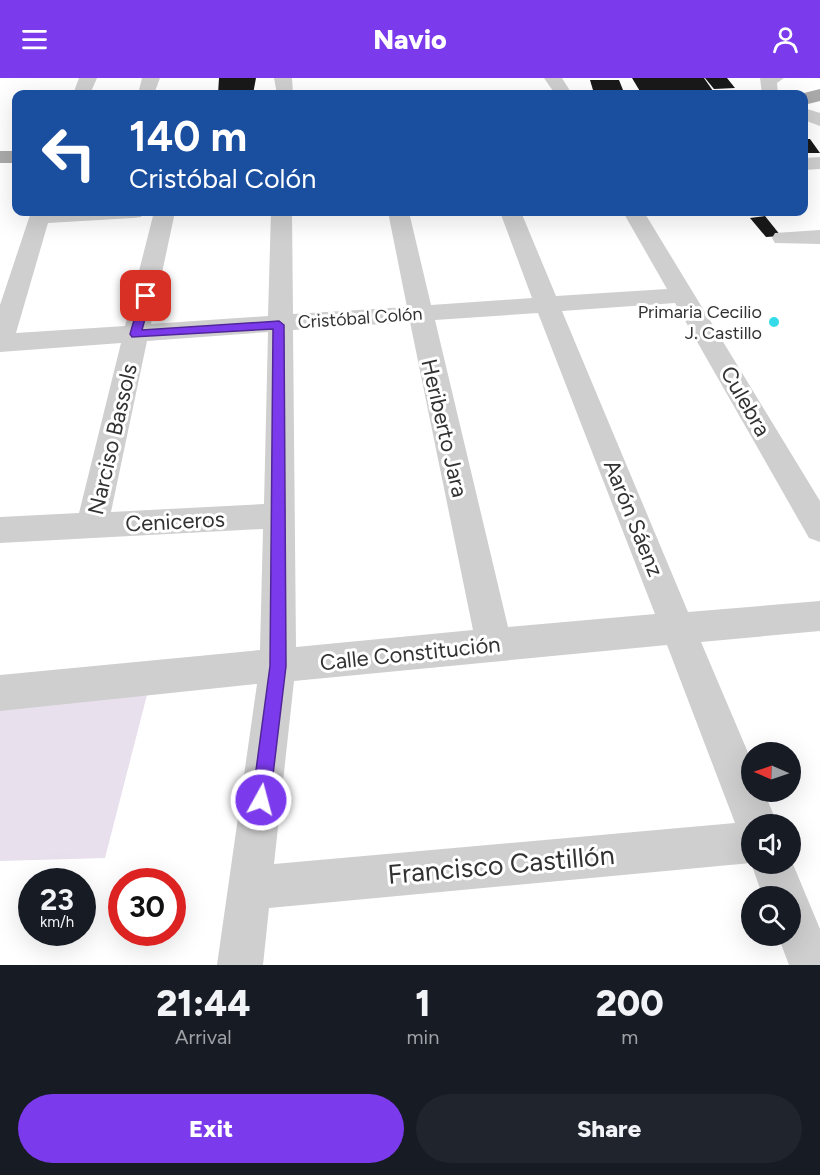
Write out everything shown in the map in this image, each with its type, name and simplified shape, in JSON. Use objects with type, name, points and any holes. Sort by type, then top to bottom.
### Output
[{"type":"street","points":[[767,78],[775,78]]},
{"type":"street","points":[[0,343],[39,216]]},
{"type":"street","name":"Narciso Bassols","points":[[92,525],[163,216]]},
{"type":"street","points":[[240,965],[278,666],[280,216]]},
{"type":"street","name":"Heriberto Jara","points":[[399,216],[494,644]]},
{"type":"street","name":"Aarón Sáenz","points":[[512,216],[753,814]]},
{"type":"street","name":"Culebra","points":[[636,216],[820,529]]},
{"type":"street","points":[[783,238],[820,237]]},
{"type":"street","name":"Cristóbal Colón","points":[[0,343],[683,295]]},
{"type":"street","name":"Ceniceros","points":[[0,530],[278,516]]},
{"type":"street","name":"Calle Constitución","points":[[0,693],[494,644],[820,616]]},
{"type":"street","name":"Francisco Castillón","points":[[250,888],[741,843]]},
{"type":"street","points":[[801,938],[812,965]]},
{"type":"shaded area","points":[[148,691],[105,858],[0,861],[0,705]]},
{"type":"building","points":[[219,78],[256,78],[254,90],[218,90]]},
{"type":"building","points":[[632,78],[704,78],[712,90],[639,90]]},
{"type":"building","points":[[705,78],[727,78],[735,88],[714,89]]},
{"type":"building","points":[[590,80],[619,80],[623,90],[593,90]]},
{"type":"building","points":[[808,139],[810,139],[820,153],[808,153]]},
{"type":"building","points":[[765,216],[781,236],[766,237],[750,218]]},
{"type":"place","name":"Primaria Cecilio J. Castillo","points":[[774,322]]},
{"type":"route","points":[[146,296],[136,334],[279,325],[278,666],[261,800]]}]
